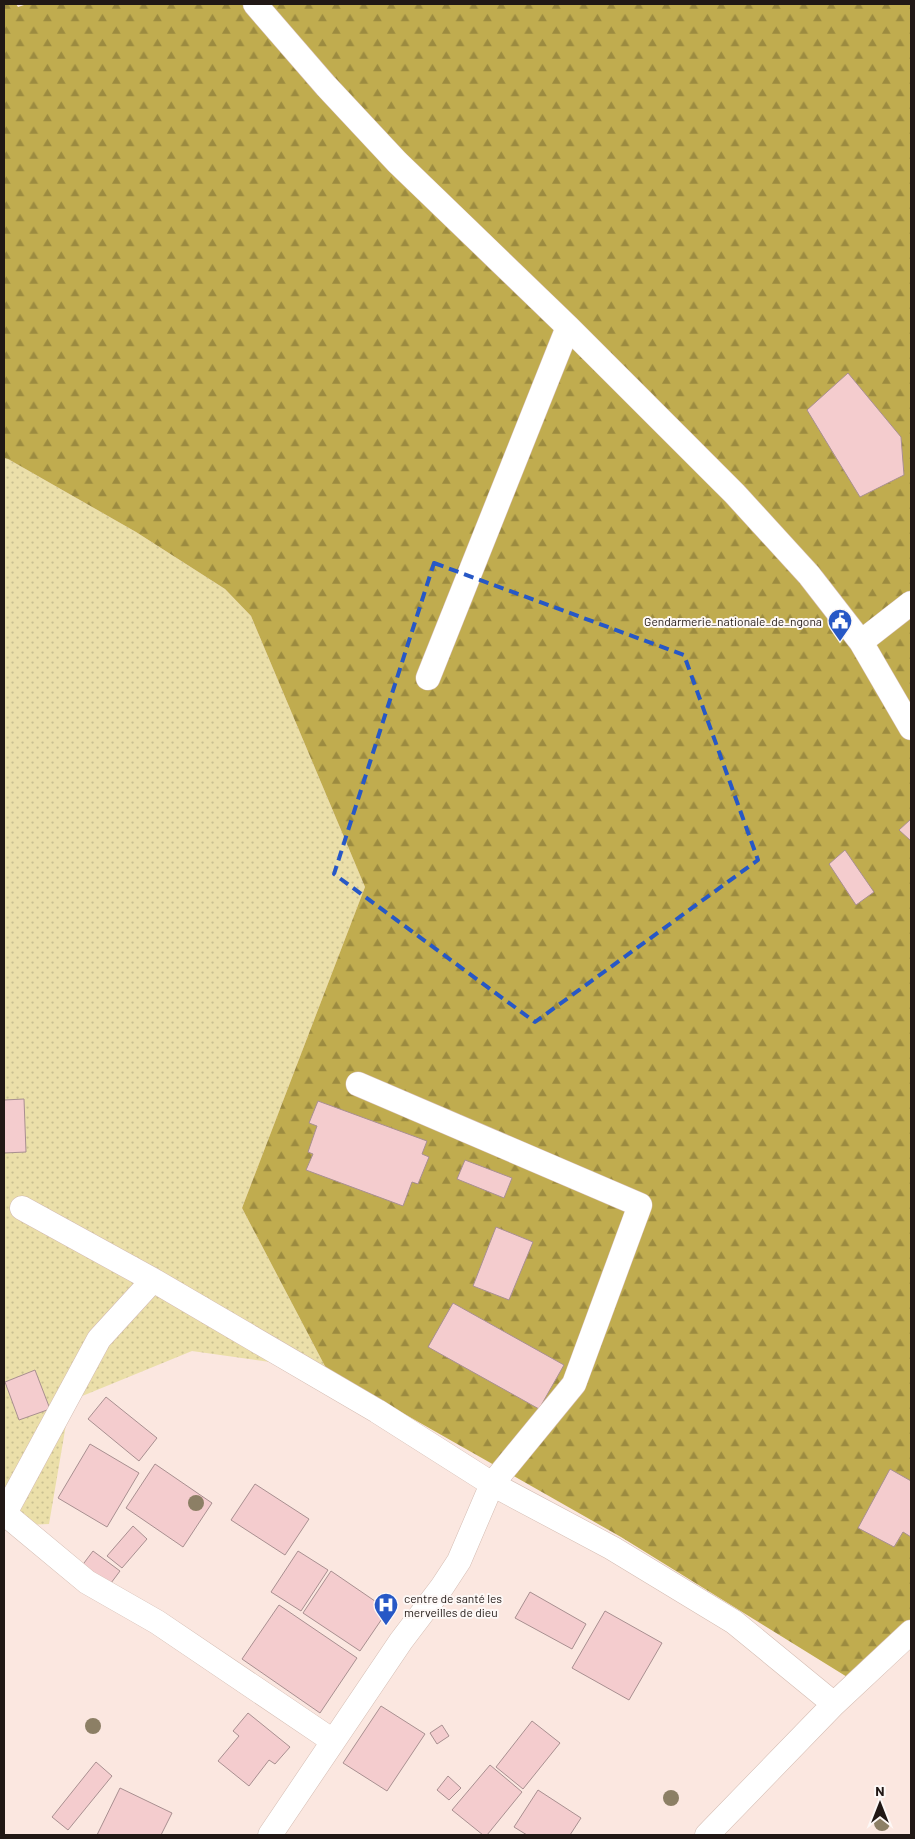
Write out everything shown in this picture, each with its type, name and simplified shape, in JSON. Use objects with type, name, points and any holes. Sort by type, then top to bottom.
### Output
[{"type":"street","points":[[254,4],[326,86],[397,162],[568,327],[735,494],[809,575],[861,642],[911,728]]},
{"type":"street","points":[[428,678],[568,327]]},
{"type":"street","points":[[861,642],[911,603]]},
{"type":"street","points":[[270,1835],[401,1640],[442,1587],[459,1560],[492,1484],[574,1384],[640,1205],[358,1084]]},
{"type":"street","points":[[22,1208],[153,1280],[377,1412],[492,1484],[612,1548],[734,1622],[834,1704]]},
{"type":"street","points":[[153,1280],[99,1339],[4,1513],[88,1582],[157,1622],[333,1741]]},
{"type":"street","points":[[707,1835],[834,1704],[911,1632]]},
{"type":"highlighted area","points":[[434,563],[684,655],[758,860],[535,1022],[334,874]]},
{"type":"shaded area","points":[[4,458],[136,532],[225,589],[251,616],[365,887],[242,1208],[327,1370],[192,1351],[70,1401],[49,1524],[4,1526]]},
{"type":"green space","points":[[4,4],[16,4],[18,7],[27,4],[911,4],[911,1625],[852,1680],[621,1537],[327,1370],[242,1208],[365,887],[251,616],[225,589],[136,532],[4,458]]},
{"type":"building","points":[[848,373],[901,437],[904,475],[860,497],[807,410]]},
{"type":"building","points":[[911,819],[911,841],[899,830]]},
{"type":"building","points":[[845,850],[874,892],[856,905],[829,864]]},
{"type":"building","points":[[24,1099],[26,1152],[4,1153],[4,1100]]},
{"type":"building","points":[[318,1101],[427,1141],[422,1154],[429,1157],[418,1184],[412,1182],[403,1206],[306,1170],[313,1154],[308,1152],[317,1126],[309,1123]]},
{"type":"building","points":[[465,1160],[512,1178],[504,1198],[457,1179]]},
{"type":"building","points":[[496,1227],[533,1242],[509,1300],[473,1286]]},
{"type":"building","points":[[453,1303],[564,1365],[539,1409],[428,1347]]},
{"type":"building","points":[[35,1370],[50,1409],[19,1420],[5,1382]]},
{"type":"building","points":[[106,1397],[157,1438],[139,1461],[88,1419]]},
{"type":"building","points":[[90,1444],[139,1473],[107,1527],[58,1498]]},
{"type":"building","points":[[155,1464],[212,1503],[183,1547],[126,1508]]},
{"type":"building","points":[[890,1469],[911,1481],[911,1537],[903,1532],[894,1547],[858,1528]]},
{"type":"building","points":[[255,1484],[309,1519],[285,1555],[231,1520]]},
{"type":"building","points":[[133,1526],[147,1539],[122,1568],[107,1556]]},
{"type":"building","points":[[93,1551],[120,1571],[108,1587],[81,1567]]},
{"type":"building","points":[[298,1551],[328,1570],[301,1611],[271,1592]]},
{"type":"building","points":[[331,1571],[388,1610],[360,1651],[303,1613]]},
{"type":"building","points":[[530,1592],[586,1624],[572,1649],[515,1618]]},
{"type":"building","points":[[279,1605],[357,1658],[320,1713],[242,1659]]},
{"type":"building","points":[[605,1611],[662,1643],[629,1700],[572,1668]]},
{"type":"building","points":[[381,1706],[425,1734],[387,1791],[343,1763]]},
{"type":"building","points":[[248,1713],[290,1747],[275,1764],[269,1760],[249,1786],[218,1761],[239,1736],[233,1731]]},
{"type":"building","points":[[532,1721],[560,1743],[523,1789],[496,1767]]},
{"type":"building","points":[[442,1725],[449,1736],[437,1744],[430,1733]]},
{"type":"building","points":[[96,1762],[112,1776],[68,1830],[52,1817]]},
{"type":"building","points":[[490,1765],[522,1792],[487,1835],[483,1835],[452,1810]]},
{"type":"building","points":[[448,1776],[461,1788],[449,1800],[437,1790]]},
{"type":"building","points":[[120,1788],[172,1813],[161,1835],[97,1835]]},
{"type":"building","points":[[538,1790],[581,1818],[570,1835],[527,1835],[514,1827]]},
{"type":"place","name":"Gendarmerie_nationale_de_ngona","points":[[840,642]]},
{"type":"place","name":"centre de santé les merveilles de dieu","points":[[386,1626]]}]
